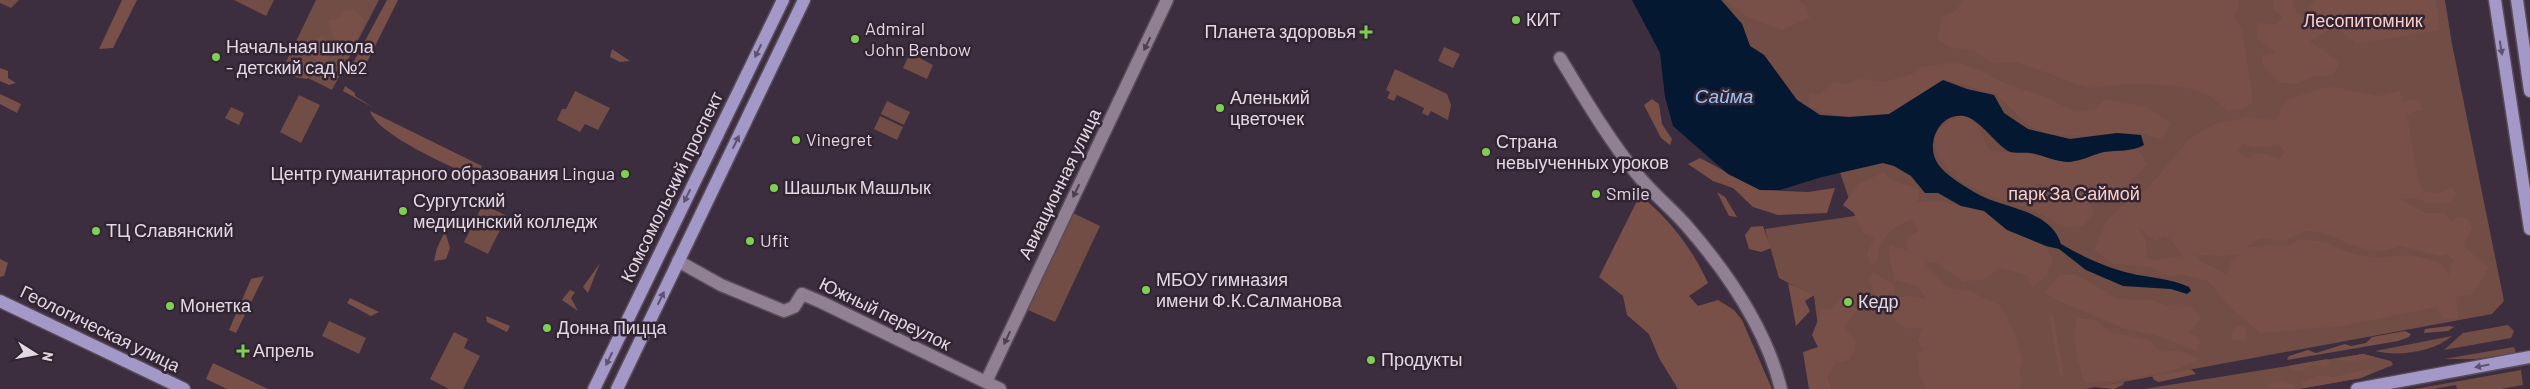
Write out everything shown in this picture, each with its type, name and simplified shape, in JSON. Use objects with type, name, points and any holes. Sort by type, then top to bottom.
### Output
[{"type":"main road","name":"Комсомольский проспект","points":[[594,389],[783,0]]},
{"type":"main road","points":[[617,389],[804,0]]},
{"type":"main road","points":[[2495,0],[2530,229]]},
{"type":"main road","points":[[2517,0],[2530,91]]},
{"type":"main road","points":[[697,176],[715,186]]},
{"type":"main road","name":"Геологическая улица","points":[[0,301],[184,389]]},
{"type":"main road","points":[[2357,389],[2530,356]]},
{"type":"street","name":"Авиационная улица","points":[[986,382],[1167,0]]},
{"type":"street","points":[[1560,58],[1593,112],[1636,174],[1685,224],[1726,276],[1747,308],[1766,349],[1781,389]]},
{"type":"street","name":"Южный переулок","points":[[678,262],[721,285],[784,311],[794,307],[802,294],[1000,389]]},
{"type":"green space","points":[[0,0],[19,0],[11,8],[0,3]]},
{"type":"green space","points":[[122,0],[137,0],[113,48],[99,49]]},
{"type":"green space","points":[[234,0],[274,0],[266,16]]},
{"type":"green space","points":[[316,0],[379,0],[332,90],[284,66]]},
{"type":"green space","points":[[387,0],[398,0],[362,72],[352,65]]},
{"type":"green space","name":"парк За Саймой","points":[[1721,0],[2445,0],[2452,44],[2504,301],[2492,314],[2085,389],[1826,389],[1814,296],[1779,278],[1765,229],[1855,216],[1820,115],[1797,100],[1764,55],[1750,46],[1742,24]]},
{"type":"green space","points":[[1725,0],[1799,0],[1806,6],[1810,18],[1782,30],[1749,18]]},
{"type":"green space","points":[[1964,0],[2238,0],[2239,8],[2234,16],[2242,28],[2253,102],[2244,109],[2228,111],[2210,96],[2191,89],[2168,85],[2128,84],[2088,88],[2016,62],[1991,63],[1974,51],[1951,48],[1938,40],[1941,17],[1955,11]]},
{"type":"green space","points":[[2273,0],[2294,0],[2292,2],[2298,15],[2312,16],[2329,30],[2310,41],[2340,62],[2334,75],[2312,77],[2297,84],[2280,83],[2263,66],[2261,55],[2275,53],[2257,38],[2256,23],[2277,24],[2282,17],[2275,11]]},
{"type":"green space","name":"Лесопитомник","points":[[2315,0],[2436,0],[2440,30],[2357,44],[2309,7]]},
{"type":"green space","points":[[354,10],[365,21],[347,62],[333,36],[328,20],[341,18],[341,11]]},
{"type":"green space","points":[[323,36],[331,47],[327,68],[308,52],[315,39]]},
{"type":"green space","points":[[1444,47],[1460,54],[1453,68],[1438,61]]},
{"type":"green space","points":[[612,49],[630,61],[620,62],[610,57]]},
{"type":"green space","points":[[910,53],[933,65],[927,79],[903,68]]},
{"type":"green space","points":[[302,58],[311,74],[307,79],[295,77],[294,68]]},
{"type":"green space","points":[[1955,62],[1978,69],[2002,82],[2038,94],[2075,111],[2095,109],[2106,99],[2146,107],[2170,122],[2163,140],[2140,133],[2088,136],[2049,134],[2027,125],[1998,95],[1944,79],[1889,114],[1849,117],[1819,112],[1808,105],[1809,93],[1819,95],[1834,81],[1846,85],[1859,78],[1883,82],[1912,74],[1919,68]]},
{"type":"green space","points":[[0,68],[8,71],[8,78],[16,83],[9,85],[0,81]]},
{"type":"green space","points":[[1395,69],[1447,94],[1451,105],[1448,120],[1431,111],[1428,116],[1422,113],[1424,108],[1397,95],[1394,101],[1387,98],[1390,92],[1386,90]]},
{"type":"green space","points":[[345,86],[355,93],[355,96],[374,108],[343,91]]},
{"type":"green space","points":[[2330,86],[2377,96],[2400,91],[2402,101],[2419,99],[2422,110],[2407,114],[2418,178],[2423,191],[2438,194],[2452,187],[2456,194],[2450,202],[2425,202],[2414,198],[2400,199],[2425,213],[2446,213],[2451,221],[2458,217],[2467,218],[2472,228],[2463,246],[2489,267],[2472,295],[2456,297],[2458,319],[2442,318],[2437,307],[2343,326],[2260,333],[2231,308],[2208,281],[2183,275],[2169,277],[2153,268],[2114,264],[2094,250],[2107,220],[2122,206],[2148,188],[2189,139],[2214,124],[2247,117],[2276,120],[2286,100]],"holes":[[[2243,143],[2252,148],[2279,145],[2285,152],[2280,159],[2259,154],[2255,154],[2248,159],[2237,151]],[[2138,227],[2155,241],[2164,236],[2171,240],[2182,256],[2154,260],[2147,258],[2146,240]],[[2307,231],[2331,236],[2363,249],[2374,251],[2399,246],[2440,256],[2447,254],[2453,260],[2449,275],[2442,264],[2428,259],[2409,255],[2379,258],[2364,256],[2344,251],[2326,242],[2301,239],[2288,245],[2247,247],[2262,238],[2278,240],[2290,238]],[[2240,254],[2231,261],[2227,274],[2200,261],[2195,255],[2223,256]]]},
{"type":"green space","points":[[575,91],[610,108],[598,130],[585,124],[580,132],[557,120],[562,109],[566,109]]},
{"type":"green space","points":[[0,94],[21,104],[17,113],[0,104]]},
{"type":"green space","points":[[299,95],[320,105],[301,143],[280,132]]},
{"type":"green space","points":[[1652,99],[1659,104],[1662,124],[1672,139],[1670,145],[1661,138],[1644,105]]},
{"type":"green space","points":[[887,101],[910,112],[904,125],[881,114]]},
{"type":"green space","points":[[231,107],[244,113],[239,125],[225,118]]},
{"type":"green space","points":[[370,111],[482,166],[477,175],[467,174],[443,163],[412,147],[385,129],[375,120]]},
{"type":"green space","points":[[880,116],[903,127],[897,140],[874,129]]},
{"type":"green space","points":[[1964,116],[1976,123],[1990,151],[2029,153],[2067,162],[2105,152],[2138,149],[2147,164],[2126,187],[2104,191],[2089,201],[2094,214],[2083,226],[2060,225],[2029,209],[1970,187],[1950,172],[1939,157],[1933,137],[1942,125]],"holes":[[[2036,183],[2058,189],[2070,202],[2045,198]]]},
{"type":"green space","points":[[1700,158],[1760,190],[1808,192],[1835,188],[1827,213],[1778,215],[1753,207],[1733,188],[1713,181],[1688,164]]},
{"type":"green space","points":[[1884,172],[1893,181],[1920,189],[1917,202],[1938,201],[1984,211],[2007,230],[2046,246],[2053,261],[2046,276],[2031,288],[2027,275],[1999,268],[1986,279],[1963,282],[1936,262],[1925,263],[1947,287],[1972,292],[2001,306],[2014,332],[2023,359],[2019,371],[2022,381],[2020,389],[1926,389],[1919,373],[1917,354],[1928,347],[1922,348],[1918,340],[1922,328],[1907,329],[1894,320],[1888,304],[1875,294],[1869,280],[1873,272],[1894,285],[1895,299],[1908,295],[1927,299],[1917,286],[1895,280],[1888,252],[1890,245],[1907,250],[1907,236],[1918,232],[1913,219],[1898,226],[1888,234],[1880,246],[1877,262],[1871,266],[1867,253],[1875,238],[1863,233],[1854,213],[1843,205],[1858,184]]},
{"type":"green space","points":[[1717,192],[1725,197],[1737,217],[1729,216]]},
{"type":"green space","points":[[1640,195],[1670,224],[1702,270],[1708,283],[1689,296],[1698,306],[1718,300],[1734,310],[1742,320],[1772,389],[1678,389],[1659,358],[1649,334],[1627,315],[1623,296],[1599,277]]},
{"type":"green space","points":[[483,204],[507,216],[488,254],[464,242]]},
{"type":"green space","points":[[1073,213],[1100,226],[1055,322],[1026,309]]},
{"type":"green space","points":[[1763,226],[1771,248],[1761,252],[1749,249],[1745,235],[1751,227]]},
{"type":"green space","points":[[445,231],[450,248],[446,259],[434,261],[437,248]]},
{"type":"green space","points":[[0,259],[8,263],[4,276],[0,277]]},
{"type":"green space","points":[[600,263],[588,293],[583,287]]},
{"type":"green space","points":[[2060,275],[2077,275],[2119,299],[2155,300],[2166,306],[2178,304],[2193,307],[2201,318],[2189,333],[2197,336],[2200,341],[2197,351],[2158,336],[2125,329],[2061,302],[2044,292]]},
{"type":"green space","points":[[264,276],[236,333],[229,330],[251,279]]},
{"type":"green space","points":[[1788,283],[1814,295],[1805,301],[1810,311],[1796,326]]},
{"type":"green space","points":[[570,290],[575,292],[571,298],[578,311],[562,300]]},
{"type":"green space","points":[[1848,295],[1857,300],[1857,311],[1844,326],[1855,340],[1855,350],[1849,360],[1835,364],[1827,377],[1831,389],[1809,389],[1803,352],[1818,347],[1812,335],[1822,310],[1832,308],[1840,298]]},
{"type":"green space","points":[[350,298],[379,312],[371,316],[347,303]]},
{"type":"green space","points":[[2053,314],[2064,375],[2060,376],[2049,315]]},
{"type":"green space","points":[[486,316],[510,326],[507,332],[487,322]]},
{"type":"green space","points":[[2077,318],[2095,320],[2110,332],[2150,340],[2158,350],[2185,352],[2199,359],[2188,365],[2160,373],[2128,379],[2085,383],[2075,343]]},
{"type":"green space","points":[[329,321],[366,338],[359,354],[322,336]]},
{"type":"green space","points":[[2238,325],[2245,327],[2247,341],[2232,340],[2232,331]]},
{"type":"green space","points":[[2508,325],[2514,331],[2511,338],[2444,350],[2463,333]]},
{"type":"green space","points":[[2454,327],[2448,331],[2424,333],[2425,329]]},
{"type":"green space","points":[[2405,331],[2411,334],[2409,337],[2398,341],[2287,360],[2289,356],[2308,350],[2316,353],[2345,344],[2351,346],[2366,343],[2372,337]]},
{"type":"green space","points":[[454,332],[468,339],[464,348],[480,356],[463,389],[449,389],[430,379]]},
{"type":"green space","points":[[2452,336],[2435,346],[2415,352],[2384,353],[2375,351]]},
{"type":"green space","points":[[2514,347],[2516,353],[2475,359],[2444,359]]},
{"type":"green space","points":[[2363,354],[2391,361],[2393,365],[2361,378],[2299,389],[2144,389]]},
{"type":"green space","points":[[2363,354],[2375,357],[2354,362],[2332,359]]},
{"type":"green space","points":[[2327,359],[2331,363],[2325,366],[2312,365],[2301,372],[2293,371],[2288,366]]},
{"type":"green space","points":[[213,363],[268,389],[227,389],[206,379]]},
{"type":"green space","points":[[2191,369],[2196,374],[2159,382],[2154,380],[2152,376]]},
{"type":"green space","points":[[2369,369],[2376,370],[2361,378],[2304,388],[2301,382],[2318,375],[2333,377]]},
{"type":"green space","points":[[2521,370],[2523,385],[2501,389],[2457,389],[2456,385],[2433,389],[2415,389]]},
{"type":"green space","points":[[2281,381],[2296,385],[2295,389],[2267,387],[2269,383]]},
{"type":"green space","points":[[2124,382],[2123,385],[2114,389],[2094,387]]},
{"type":"water","name":"Сайма","points":[[1632,0],[1721,0],[1742,24],[1750,46],[1764,55],[1797,100],[1820,115],[1849,117],[1889,114],[1943,80],[1967,89],[1994,95],[2004,113],[2028,129],[2070,139],[2117,133],[2141,135],[2144,145],[2139,147],[2129,150],[2104,152],[2076,161],[2063,162],[2030,153],[2008,151],[1975,121],[1964,116],[1955,116],[1947,119],[1936,132],[1933,148],[1934,157],[1938,164],[1955,180],[1985,198],[2036,216],[2047,223],[2055,232],[2061,244],[2111,268],[2174,282],[2189,287],[2191,291],[2187,294],[2171,289],[2123,286],[2086,270],[2059,249],[2046,246],[2007,230],[1984,211],[1961,206],[1938,193],[1925,193],[1911,176],[1894,166],[1883,163],[1822,177],[1780,190],[1760,190],[1728,174],[1673,126],[1665,97],[1660,53]]},
{"type":"place","name":"КИТ","points":[[1516,20]]},
{"type":"place","name":"Планета здоровья","points":[[1366,32]]},
{"type":"place","name":"Admiral John Benbow","points":[[855,39]]},
{"type":"place","name":"Начальная школа - детский сад №2","points":[[216,57]]},
{"type":"place","name":"Аленький цветочек","points":[[1220,108]]},
{"type":"place","name":"Vinegret","points":[[796,140]]},
{"type":"place","name":"Страна невыученных уроков","points":[[1486,152]]},
{"type":"place","name":"Центр гуманитарного образования Lingua","points":[[625,174]]},
{"type":"place","name":"Шашлык Машлык","points":[[774,188]]},
{"type":"place","name":"Smile","points":[[1596,194]]},
{"type":"place","name":"Сургутский медицинский колледж","points":[[403,211]]},
{"type":"place","name":"ТЦ Славянский","points":[[96,231]]},
{"type":"place","name":"Ufit","points":[[750,241]]},
{"type":"place","name":"МБОУ гимназия имени Ф.К.Салманова","points":[[1146,290]]},
{"type":"place","name":"Кедр","points":[[1848,302]]},
{"type":"place","name":"Монетка","points":[[170,306]]},
{"type":"place","name":"Донна Пицца","points":[[547,328]]},
{"type":"place","name":"Апрель","points":[[243,351]]},
{"type":"place","name":"Продукты","points":[[1371,360]]}]
